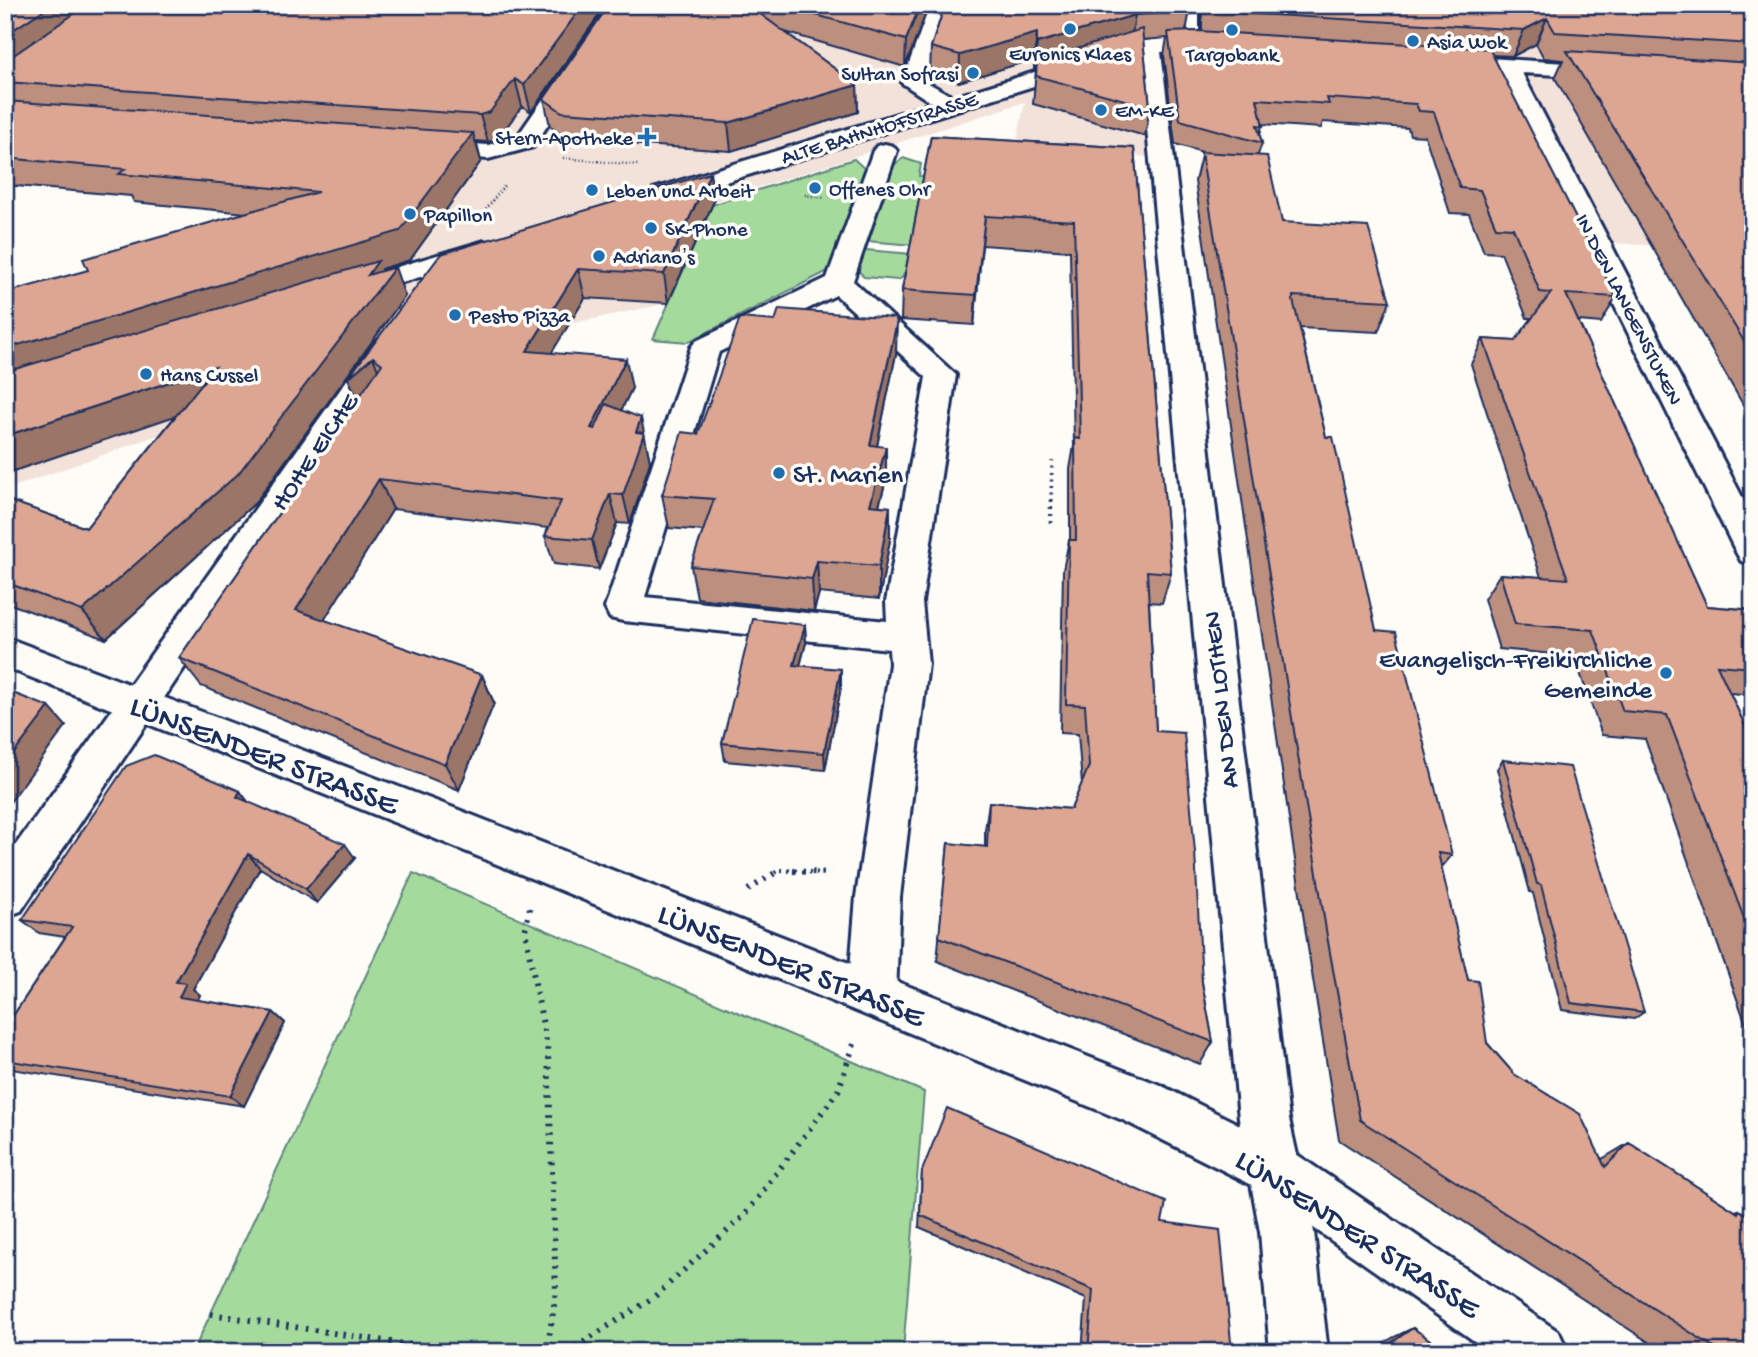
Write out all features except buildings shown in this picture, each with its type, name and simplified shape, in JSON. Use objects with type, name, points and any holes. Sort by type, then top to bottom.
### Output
[{"type":"street","points":[[405,146],[488,152],[524,148],[618,5]]},
{"type":"street","points":[[940,5],[913,83],[951,105]]},
{"type":"street","name":"ALTE BAHNHOFSTRASSE","points":[[643,200],[1139,47],[1193,45],[1235,48]]},
{"type":"street","name":"AN DEN LOTHEN","points":[[1150,46],[1262,1105],[1272,1168],[1287,1232],[1299,1352]]},
{"type":"street","points":[[1419,60],[1630,73]]},
{"type":"street","name":"IN DEN LANGENSTUKEN","points":[[1507,65],[1753,552]]},
{"type":"street","points":[[885,151],[839,284],[706,347],[623,608],[907,637]]},
{"type":"street","points":[[319,300],[501,244]]},
{"type":"street","name":"HOHE EICHE","points":[[5,897],[450,260]]},
{"type":"street","points":[[839,284],[941,375],[904,602],[909,664],[881,875],[872,994]]},
{"type":"street","name":"LÜNSENDER STRASSE","points":[[5,651],[1142,1103],[1272,1168],[1539,1352]]},
{"type":"lane","points":[[1193,45],[1194,5]]},
{"type":"path","points":[[450,260],[521,163],[524,148],[641,165]]},
{"type":"path","points":[[1051,523],[1052,461]]},
{"type":"path","points":[[540,862],[526,930],[548,1052],[556,1292],[547,1352]]},
{"type":"path","points":[[694,924],[779,870],[881,875]]},
{"type":"path","points":[[567,1352],[653,1298],[745,1215],[838,1091],[872,994]]},
{"type":"path","points":[[211,1314],[455,1352]]},
{"type":"shaded area","points":[[947,5],[1753,5],[1753,252],[1582,241],[1518,118],[1168,96],[1175,158],[1015,150],[1025,102],[713,202],[668,303],[536,331],[342,445],[161,434],[5,490],[5,306],[319,220],[530,92],[583,103],[788,54],[807,15],[909,22]]},
{"type":"green space","points":[[903,158],[921,164],[919,176],[940,177],[914,245],[867,241],[886,179],[889,178],[894,165]]},
{"type":"green space","points":[[854,159],[868,172],[832,269],[688,342],[653,339],[712,205]]},
{"type":"green space","points":[[866,250],[912,254],[916,274],[904,273],[898,280],[864,277],[856,268],[861,252]]},
{"type":"green space","points":[[413,873],[924,1092],[903,1352],[193,1352]]},
{"type":"place","name":"Euronics Klaes","points":[[1070,29]]},
{"type":"place","name":"Targobank","points":[[1232,30]]},
{"type":"place","name":"Asia Wok","points":[[1413,41]]},
{"type":"place","name":"Sultan Sofrasi","points":[[973,73]]},
{"type":"place","name":"EM-KE","points":[[1101,110]]},
{"type":"place","name":"Stern-Apotheke","points":[[647,137]]},
{"type":"place","name":"Offenes Ohr","points":[[815,188]]},
{"type":"place","name":"Leben und Arbeit","points":[[592,190]]},
{"type":"place","name":"Papillon","points":[[410,214]]},
{"type":"place","name":"SK-Phone","points":[[651,228]]},
{"type":"place","name":"Adrianoʼs","points":[[599,256]]},
{"type":"place","name":"Pesto Pizza","points":[[455,315]]},
{"type":"place","name":"Hans Cussel","points":[[146,374]]},
{"type":"place","name":"St. Marien","points":[[779,473]]},
{"type":"place","name":"Evangelisch-Freikirchliche Gemeinde","points":[[1666,673]]}]
